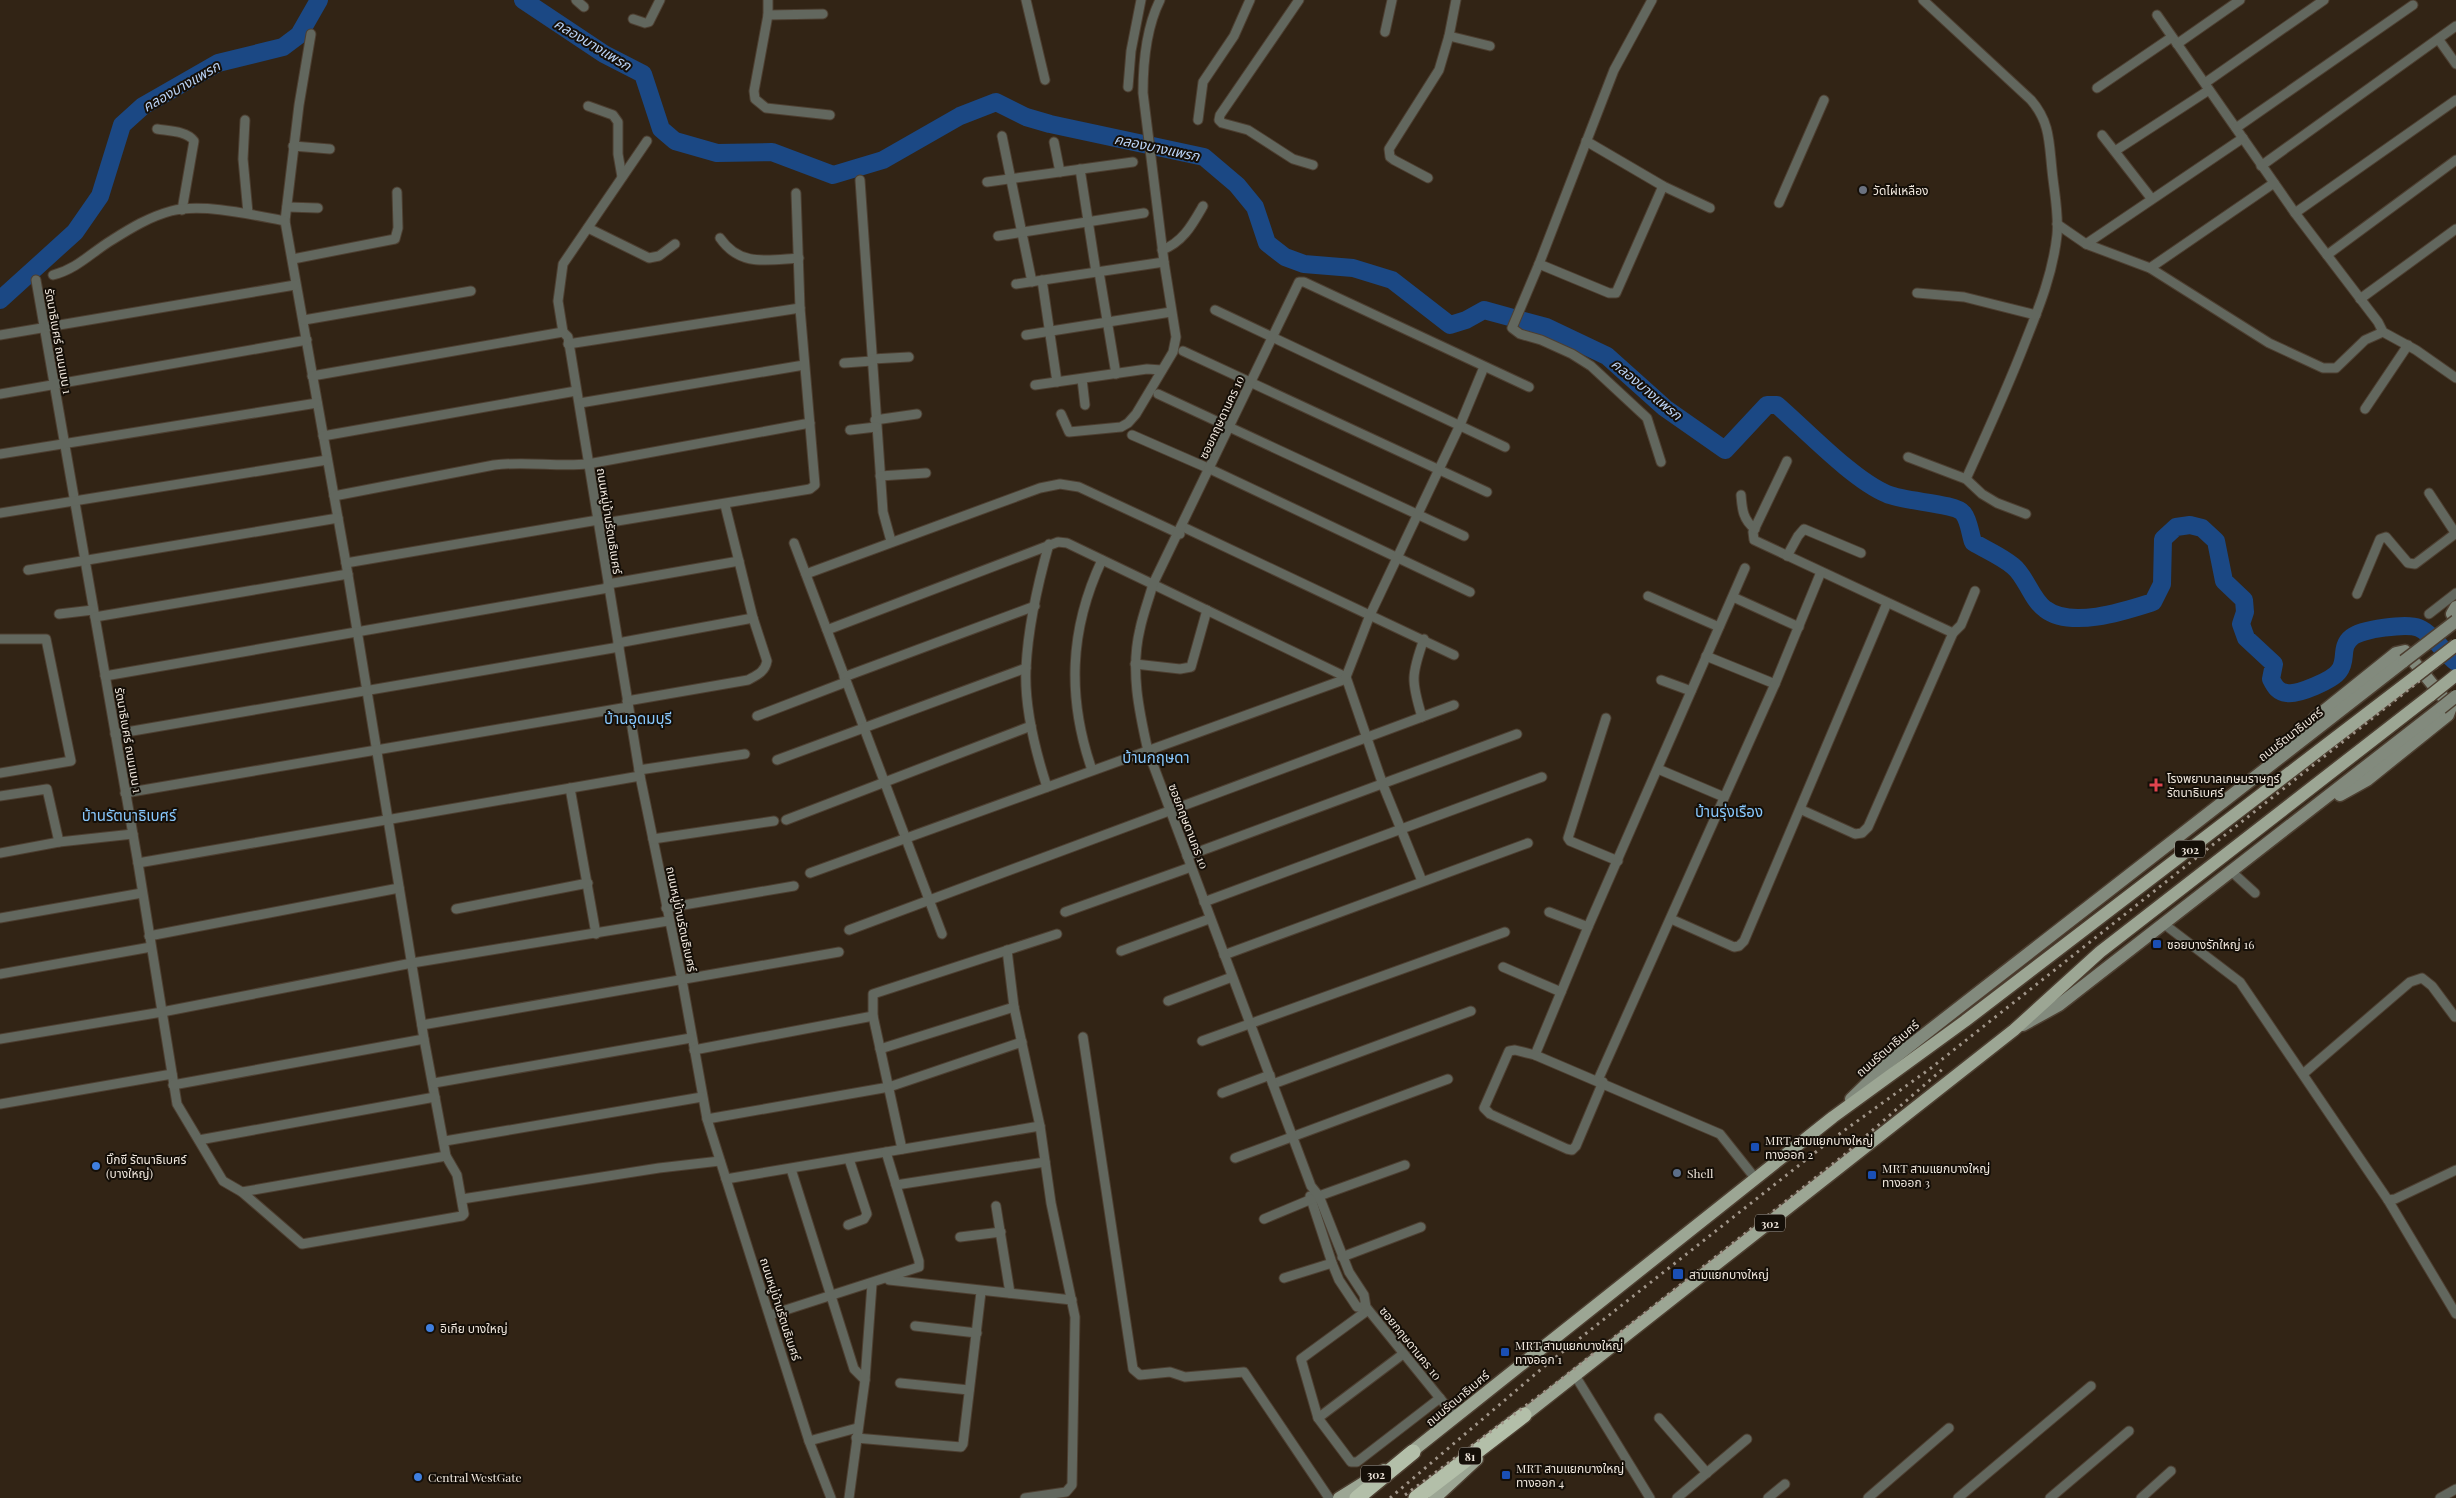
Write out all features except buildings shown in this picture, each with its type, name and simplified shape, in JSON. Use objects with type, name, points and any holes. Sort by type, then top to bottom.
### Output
[{"type":"highway","name":"81","points":[[1416,1498],[1524,1415]]},
{"type":"highway","points":[[1357,1498],[1414,1452]]},
{"type":"main road","points":[[2456,607],[2452,614],[2456,620]]},
{"type":"main road","name":"ถนนรัตนาธิเบศร์","points":[[1339,1498],[1414,1452],[1833,1117],[1889,1062],[2159,851],[2275,764],[2456,620]]},
{"type":"main road","name":"302","points":[[1833,1117],[1965,1022],[2456,645]]},
{"type":"main road","points":[[2275,764],[2316,718],[2396,653],[2405,651],[2452,707],[2448,715],[2367,780],[2311,810]]},
{"type":"main road","name":"302","points":[[1435,1498],[1524,1415],[1576,1377],[2014,1030],[2100,952],[2456,675]]},
{"type":"main road","name":"302","points":[[2014,1030],[2059,1005],[2456,696]]},
{"type":"street","points":[[576,0],[584,7]]},
{"type":"street","points":[[633,18],[645,23],[649,22],[660,0]]},
{"type":"street","points":[[768,0],[768,15],[754,91],[755,99],[766,108],[830,115]]},
{"type":"street","points":[[1026,0],[1045,80]]},
{"type":"street","points":[[1128,87],[1131,51],[1141,0]]},
{"type":"street","points":[[1061,414],[1069,432],[1121,427],[1131,420],[1175,346],[1150,154],[1143,68],[1151,23],[1160,0]]},
{"type":"street","points":[[1198,120],[1203,82],[1234,36],[1250,0]]},
{"type":"street","points":[[1299,0],[1220,115],[1219,120],[1222,123],[1252,132],[1292,160],[1313,165]]},
{"type":"street","points":[[1385,32],[1392,0]]},
{"type":"street","points":[[1428,178],[1394,160],[1390,157],[1389,149],[1438,70],[1449,36],[1456,0]]},
{"type":"street","points":[[1652,0],[1614,70],[1539,264],[1512,328],[1520,334],[1541,340],[1587,362],[1647,418],[1661,462]]},
{"type":"street","points":[[1923,0],[2031,100],[2042,113],[2048,129],[2057,224],[2052,267],[2036,315],[2009,383],[1966,479]]},
{"type":"street","points":[[2097,88],[2238,0]]},
{"type":"street","points":[[2115,151],[2324,0]]},
{"type":"street","points":[[2236,128],[2413,5]]},
{"type":"street","points":[[768,15],[823,14]]},
{"type":"street","points":[[2157,15],[2294,213],[2378,322],[2383,332],[2408,345],[2456,378]]},
{"type":"street","points":[[2261,166],[2456,26]]},
{"type":"street","points":[[311,34],[285,221],[348,574],[424,1039],[434,1082],[435,1098],[446,1156],[457,1175],[462,1199],[659,1168],[720,1161]]},
{"type":"street","points":[[1449,36],[1490,46]]},
{"type":"street","points":[[2439,40],[2456,64]]},
{"type":"street","points":[[1779,203],[1824,100]]},
{"type":"street","points":[[2294,213],[2456,100]]},
{"type":"street","points":[[588,106],[613,115],[618,122],[617,137],[622,177]]},
{"type":"street","points":[[244,120],[243,159],[248,213]]},
{"type":"street","points":[[157,129],[182,134],[194,141],[182,210]]},
{"type":"street","points":[[1002,136],[1032,282]]},
{"type":"street","points":[[2102,136],[2151,198]]},
{"type":"street","points":[[2086,244],[2151,198],[2243,138]]},
{"type":"street","name":"ถนนหมู่บ้านรัตนธิเบศร์","points":[[647,141],[568,255],[560,276],[558,301],[563,332],[568,337],[576,390],[580,403],[588,464],[640,773],[668,921],[682,980],[707,1119],[809,1440],[831,1498]]},
{"type":"street","points":[[1054,142],[1060,172]]},
{"type":"street","points":[[1586,142],[1663,186],[1710,208]]},
{"type":"street","points":[[294,146],[330,149]]},
{"type":"street","points":[[2326,255],[2456,160]]},
{"type":"street","points":[[987,182],[1133,162]]},
{"type":"street","points":[[1080,170],[1116,374]]},
{"type":"street","points":[[860,180],[883,512],[891,541]]},
{"type":"street","points":[[2150,268],[2274,183]]},
{"type":"street","points":[[1539,264],[1609,293],[1616,293],[1663,186]]},
{"type":"street","points":[[293,258],[392,241],[398,236],[397,192]]},
{"type":"street","points":[[346,563],[599,522],[725,505],[810,490],[815,485],[800,308],[796,193]]},
{"type":"street","points":[[1162,250],[1174,246],[1181,240],[1203,206]]},
{"type":"street","points":[[287,207],[318,208]]},
{"type":"street","points":[[53,274],[75,267],[107,243],[144,220],[182,210],[248,213],[285,221]]},
{"type":"street","points":[[998,236],[1022,230],[1144,213]]},
{"type":"street","points":[[2057,224],[2086,244],[2150,268],[2269,343],[2323,368],[2336,368],[2366,340],[2383,332]]},
{"type":"street","points":[[588,228],[649,258],[659,256],[675,244]]},
{"type":"street","points":[[2360,299],[2456,228]]},
{"type":"street","points":[[720,238],[733,254],[743,257],[769,260],[799,258]]},
{"type":"street","points":[[1016,284],[1164,262]]},
{"type":"street","name":"รัตนาธิเบศร์ ถนนเมน 1","points":[[36,280],[138,863],[177,1104],[223,1181],[242,1192],[302,1244],[462,1216],[464,1214],[462,1199]]},
{"type":"street","points":[[1042,280],[1057,382]]},
{"type":"street","name":"ซอยกฤษดานคร 10","points":[[1456,1418],[1367,1309],[1364,1295],[1349,1272],[1319,1196],[1311,1186],[1148,751],[1138,708],[1135,664],[1140,630],[1153,584],[1181,531],[1299,282],[1304,282],[1484,367]]},
{"type":"street","points":[[0,335],[295,285]]},
{"type":"street","points":[[304,320],[471,291]]},
{"type":"street","points":[[1917,293],[1964,297],[2036,315]]},
{"type":"street","points":[[568,344],[800,308]]},
{"type":"street","points":[[1215,310],[1505,447]]},
{"type":"street","points":[[1026,335],[1171,312]]},
{"type":"street","points":[[312,376],[563,332]]},
{"type":"street","points":[[0,394],[307,340]]},
{"type":"street","points":[[2365,409],[2408,345]]},
{"type":"street","points":[[1183,351],[1438,471],[1487,492]]},
{"type":"street","points":[[844,363],[909,357]]},
{"type":"street","points":[[580,403],[804,365]]},
{"type":"street","points":[[1422,881],[1383,785],[1346,678],[1370,615],[1460,425],[1484,367],[1529,387]]},
{"type":"street","points":[[1035,385],[1162,370]]},
{"type":"street","points":[[1082,379],[1085,404]]},
{"type":"street","points":[[323,436],[576,390]]},
{"type":"street","points":[[1158,394],[1464,536]]},
{"type":"street","points":[[0,454],[316,403]]},
{"type":"street","points":[[850,430],[917,414]]},
{"type":"street","points":[[334,496],[494,465],[514,463],[588,464],[810,423]]},
{"type":"street","points":[[1132,436],[1210,469],[1470,592]]},
{"type":"street","points":[[1908,457],[1966,479],[1982,494],[1997,503],[2026,514]]},
{"type":"street","points":[[0,513],[327,460]]},
{"type":"street","points":[[1787,461],[1753,532],[1754,540],[1952,633]]},
{"type":"street","points":[[880,476],[926,473]]},
{"type":"street","points":[[806,574],[891,541],[1040,488],[1060,484],[1079,487],[1094,493],[1424,639],[1454,655]]},
{"type":"street","points":[[2357,594],[2380,539],[2386,537],[2391,540],[2408,563],[2415,564],[2456,534],[2429,493]]},
{"type":"street","points":[[1741,495],[1743,514],[1748,524],[1755,528]]},
{"type":"street","points":[[126,793],[376,750],[748,680],[763,671],[767,661],[753,618],[725,505]]},
{"type":"street","points":[[28,570],[338,518]]},
{"type":"street","points":[[1787,556],[1804,529],[1861,553]]},
{"type":"street","points":[[827,630],[1058,542],[1067,543],[1346,678]]},
{"type":"street","points":[[794,543],[942,934]]},
{"type":"street","points":[[1047,788],[1031,726],[1026,668],[1035,606],[1049,544]]},
{"type":"street","points":[[1092,770],[1077,719],[1073,674],[1076,648],[1088,593],[1102,560]]},
{"type":"street","points":[[105,676],[357,632],[739,561]]},
{"type":"street","points":[[1535,1054],[1588,927],[1745,568]]},
{"type":"street","points":[[1755,1178],[1724,1136],[1601,1081],[1535,1054],[1515,1050],[1509,1051],[1484,1108],[1490,1114],[1566,1150],[1572,1150],[1576,1146],[1601,1081],[1775,684],[1821,572]]},
{"type":"street","points":[[59,614],[94,613],[348,574]]},
{"type":"street","points":[[1802,810],[1855,834],[1862,833],[1868,827],[1952,633],[1961,625],[1975,591]]},
{"type":"street","points":[[2429,614],[2456,593]]},
{"type":"street","points":[[1648,596],[1720,627]]},
{"type":"street","points":[[1733,597],[1799,627]]},
{"type":"street","points":[[1671,919],[1734,947],[1739,946],[1744,941],[1802,810],[1888,603]]},
{"type":"street","points":[[757,716],[1035,606]]},
{"type":"street","points":[[1135,664],[1180,669],[1191,667],[1208,610]]},
{"type":"street","points":[[115,734],[366,691],[618,645],[753,618]]},
{"type":"street","points":[[0,639],[46,639],[71,761],[0,773]]},
{"type":"street","points":[[1422,717],[1412,681],[1413,670],[1424,639]]},
{"type":"street","points":[[1706,656],[1775,684]]},
{"type":"street","points":[[777,760],[1026,668]]},
{"type":"street","points":[[810,873],[1346,678]]},
{"type":"street","points":[[1661,680],[1690,691]]},
{"type":"street","points":[[849,930],[1454,705]]},
{"type":"street","points":[[1606,718],[1568,838],[1570,841],[1618,861]]},
{"type":"street","points":[[786,820],[1031,726]]},
{"type":"street","points":[[1187,856],[1517,734]]},
{"type":"street","points":[[138,863],[570,788],[745,754]]},
{"type":"street","points":[[1658,769],[1724,797]]},
{"type":"street","points":[[1204,902],[1542,777]]},
{"type":"street","points":[[570,788],[596,934]]},
{"type":"street","points":[[0,796],[48,789],[59,842]]},
{"type":"street","points":[[653,839],[774,821]]},
{"type":"street","points":[[0,853],[59,842],[133,834]]},
{"type":"street","points":[[1224,955],[1528,843]]},
{"type":"street","points":[[1065,912],[1191,867]]},
{"type":"street","points":[[2232,872],[2256,893]]},
{"type":"street","points":[[456,909],[588,882]]},
{"type":"street","points":[[666,908],[794,886]]},
{"type":"street","points":[[150,936],[399,888]]},
{"type":"street","points":[[0,918],[142,893]]},
{"type":"street","points":[[1549,912],[1588,927]]},
{"type":"street","points":[[1121,951],[1210,919]]},
{"type":"street","points":[[0,1039],[162,1012],[412,963],[668,921]]},
{"type":"street","points":[[2164,924],[2240,982],[2388,1200],[2456,1314]]},
{"type":"street","points":[[1202,1041],[1504,932]]},
{"type":"street","points":[[902,1149],[873,1016],[873,994],[1057,934]]},
{"type":"street","points":[[0,974],[151,947]]},
{"type":"street","points":[[1006,950],[1014,1008],[1040,1126],[1051,1203],[1072,1300],[1075,1349],[1072,1485],[1066,1492],[1025,1498]]},
{"type":"street","points":[[422,1025],[840,952]]},
{"type":"street","points":[[1503,967],[1561,992]]},
{"type":"street","points":[[1168,1001],[1232,977]]},
{"type":"street","points":[[2303,1074],[2410,982],[2422,978],[2455,1017]]},
{"type":"street","points":[[880,1049],[1014,1008]]},
{"type":"street","points":[[1222,1093],[1272,1080],[1471,1011]]},
{"type":"street","points":[[694,1050],[873,1016]]},
{"type":"street","points":[[1083,1037],[1134,1368],[1140,1375],[1170,1372],[1185,1377],[1244,1372],[1329,1498]]},
{"type":"street","points":[[434,1082],[691,1038]]},
{"type":"street","points":[[173,1085],[424,1039]]},
{"type":"street","points":[[707,1119],[888,1087],[1022,1042]]},
{"type":"street","points":[[0,1104],[172,1074]]},
{"type":"street","points":[[1236,1158],[1448,1079]]},
{"type":"street","points":[[444,1142],[702,1097]]},
{"type":"street","points":[[199,1140],[435,1098]]},
{"type":"street","points":[[726,1179],[1040,1126]]},
{"type":"street","points":[[770,1316],[915,1270],[920,1265],[886,1152]]},
{"type":"street","points":[[242,1192],[446,1156]]},
{"type":"street","points":[[848,1225],[864,1219],[868,1214],[849,1159]]},
{"type":"street","points":[[896,1185],[1045,1162]]},
{"type":"street","points":[[1264,1219],[1319,1196],[1405,1165]]},
{"type":"street","points":[[791,1169],[833,1295],[854,1368],[865,1380]]},
{"type":"street","points":[[2388,1200],[2395,1199],[2456,1170]]},
{"type":"street","name":"ซอยกฤษดานคร 10","points":[[1311,1186],[1310,1200],[1339,1280],[1357,1307],[1367,1309]]},
{"type":"street","points":[[996,1206],[1010,1294]]},
{"type":"street","points":[[1342,1256],[1421,1227]]},
{"type":"street","points":[[960,1237],[1001,1232]]},
{"type":"street","points":[[1284,1278],[1332,1263]]},
{"type":"street","points":[[885,1280],[980,1292],[1072,1300]]},
{"type":"street","points":[[849,1498],[865,1380],[872,1284]]},
{"type":"street","points":[[809,1440],[857,1433],[961,1447],[964,1444],[980,1292]]},
{"type":"street","points":[[1367,1309],[1301,1359],[1318,1418],[1351,1462],[1354,1464],[1440,1398]]},
{"type":"street","points":[[914,1326],[977,1333]]},
{"type":"street","points":[[1318,1418],[1403,1354]]},
{"type":"street","points":[[1576,1377],[1650,1498]]},
{"type":"street","points":[[900,1383],[970,1390]]},
{"type":"street","points":[[1958,1498],[2090,1386]]},
{"type":"street","points":[[1659,1418],[1707,1474]]},
{"type":"street","points":[[1868,1498],[1949,1428]]},
{"type":"street","points":[[2050,1498],[2129,1431]]},
{"type":"street","points":[[1678,1498],[1747,1439]]},
{"type":"street","points":[[2141,1498],[2171,1471]]},
{"type":"street","points":[[1768,1498],[1785,1484]]},
{"type":"street","points":[[2440,1498],[2456,1489]]},
{"type":"waterway","name":"คลองบางแพรก","points":[[0,300],[75,232],[100,196],[122,125],[143,106],[218,63],[283,47],[299,35],[319,0]]},
{"type":"waterway","name":"คลองบางแพรก","points":[[523,0],[604,54],[643,74],[661,129],[675,141],[717,153],[772,152],[833,175],[883,160],[960,116],[996,102],[1026,117],[1050,124],[1204,157],[1237,185],[1255,207],[1267,243],[1285,257],[1304,264],[1353,268],[1392,280],[1450,325],[1466,320],[1484,310],[1546,327],[1607,356],[1665,408],[1725,450],[1767,405],[1777,405],[1830,454],[1874,487],[1895,497],[1950,507],[1963,513],[1973,542],[2018,570],[2040,605],[2056,615],[2069,618],[2098,616],[2128,610],[2153,602],[2162,584],[2163,539],[2176,527],[2190,525],[2202,528],[2216,541],[2224,581],[2244,600],[2245,612],[2241,624],[2246,638],[2274,664],[2271,679],[2275,687],[2281,692],[2299,692],[2330,679],[2342,667],[2348,641],[2357,634],[2374,629],[2405,626],[2419,628],[2429,635],[2456,662]]},
{"type":"railway","points":[[1390,1498],[1546,1365],[1831,1140],[1931,1068],[2456,652]]},
{"type":"railway","points":[[1405,1495],[1559,1381],[1844,1155],[1945,1067]]},
{"type":"place","name":"วัดไผ่เหลือง","points":[[1863,190]]},
{"type":"place","name":"โรงพยาบาลเกษมราษฏร์ รัตนาธิเบศร์","points":[[2156,785]]},
{"type":"place","name":"ซอยบางรักใหญ่ 16","points":[[2157,944]]},
{"type":"place","name":"MRT สามแยกบางใหญ่ ทางออก 2","points":[[1755,1147]]},
{"type":"place","name":"บิ๊กซี รัตนาธิเบศร์ (บางใหญ่)","points":[[96,1166]]},
{"type":"place","name":"Shell","points":[[1677,1173]]},
{"type":"place","name":"MRT สามแยกบางใหญ่ ทางออก 3","points":[[1872,1175]]},
{"type":"place","name":"สามแยกบางใหญ่","points":[[1678,1274]]},
{"type":"place","name":"อิเกีย บางใหญ่","points":[[430,1328]]},
{"type":"place","name":"MRT สามแยกบางใหญ่ ทางออก 1","points":[[1505,1352]]},
{"type":"place","name":"MRT สามแยกบางใหญ่ ทางออก 4","points":[[1506,1475]]},
{"type":"place","name":"Central WestGate","points":[[418,1477]]},
{"type":"district","name":"บ้านอุดมบุรี","points":[[638,718]]},
{"type":"district","name":"บ้านกฤษดา","points":[[1156,757]]},
{"type":"district","name":"บ้านรุ่งเรือง","points":[[1729,811]]},
{"type":"district","name":"บ้านรัตนาธิเบศร์","points":[[129,815]]}]
